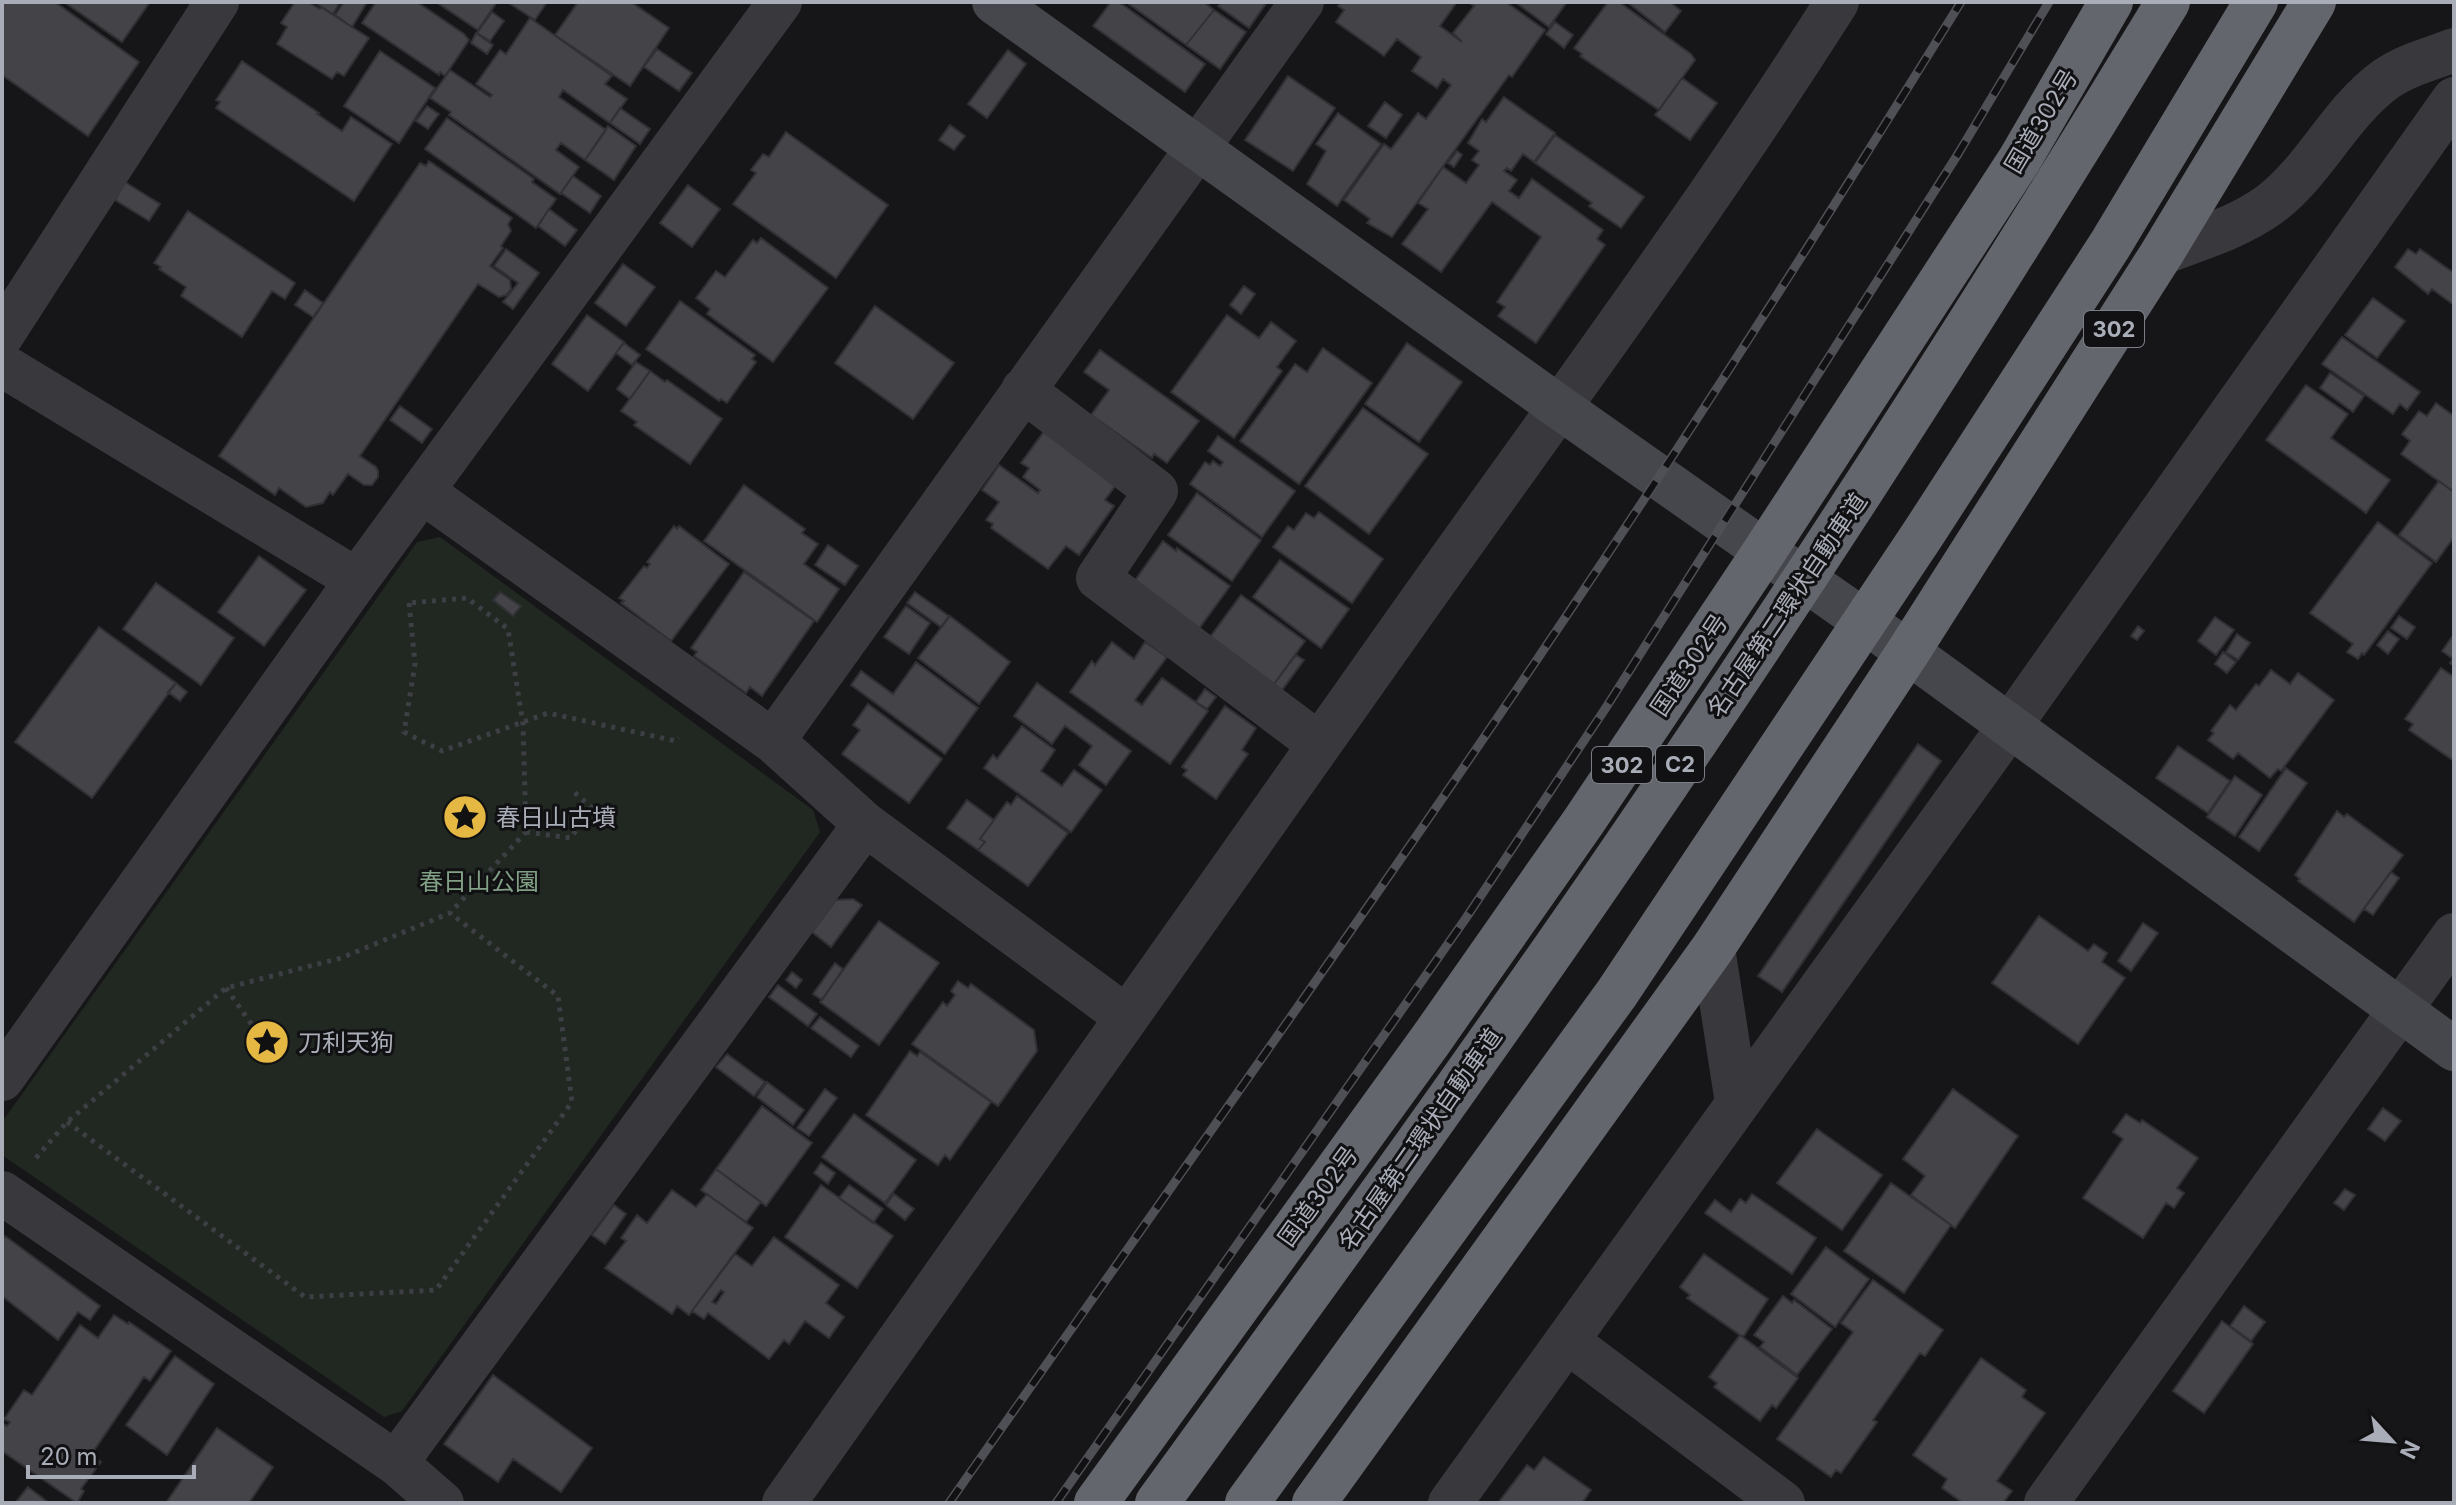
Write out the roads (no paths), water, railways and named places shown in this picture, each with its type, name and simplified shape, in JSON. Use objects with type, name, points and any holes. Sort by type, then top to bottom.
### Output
[{"type":"highway","name":"国道302号","points":[[1096,1503],[1430,1041],[1584,821],[2020,159],[2111,2]]},
{"type":"highway","name":"名古屋第二環状自動車道","points":[[1157,1503],[1414,1148],[1660,795],[1867,485],[2041,212],[2168,2]]},
{"type":"highway","points":[[1247,1503],[1617,993],[1678,903],[1914,548],[2110,245],[2256,2]]},
{"type":"highway","name":"302","points":[[1314,1503],[1713,948],[1908,652],[2162,253],[2314,2]]},
{"type":"street","points":[[2,335],[217,2]]},
{"type":"street","points":[[2,1079],[377,588],[423,492],[780,2]]},
{"type":"street","points":[[994,2],[1559,407],[1908,652],[2454,1049]]},
{"type":"street","points":[[773,741],[1302,2]]},
{"type":"street","points":[[784,1503],[1125,1016],[1559,407],[1784,86],[1837,2]]},
{"type":"street","points":[[2162,253],[2247,220],[2271,204],[2364,98],[2387,79],[2454,50]]},
{"type":"street","points":[[1450,1503],[2009,727],[2454,99]]},
{"type":"street","points":[[2,365],[377,588]]},
{"type":"street","points":[[1023,390],[1156,491],[1098,578],[1319,744]]},
{"type":"street","points":[[423,492],[773,741],[865,824],[1125,1016]]},
{"type":"street","points":[[396,1463],[865,824]]},
{"type":"street","points":[[2046,1503],[2454,935]]},
{"type":"street","points":[[1713,948],[1737,1103]]},
{"type":"street","points":[[2,1193],[396,1463],[442,1503]]},
{"type":"street","points":[[1567,1341],[1783,1503]]},
{"type":"railway","points":[[949,1503],[1550,641],[1758,324],[1961,2]]},
{"type":"railway","points":[[1056,1503],[1466,918],[1607,706],[1958,154],[2049,2]]},
{"type":"place","name":"春日山古墳","points":[[465,817]]},
{"type":"place","name":"刀利天狗","points":[[267,1042]]},
{"type":"park label","name":"春日山公園","points":[[479,881]]}]
